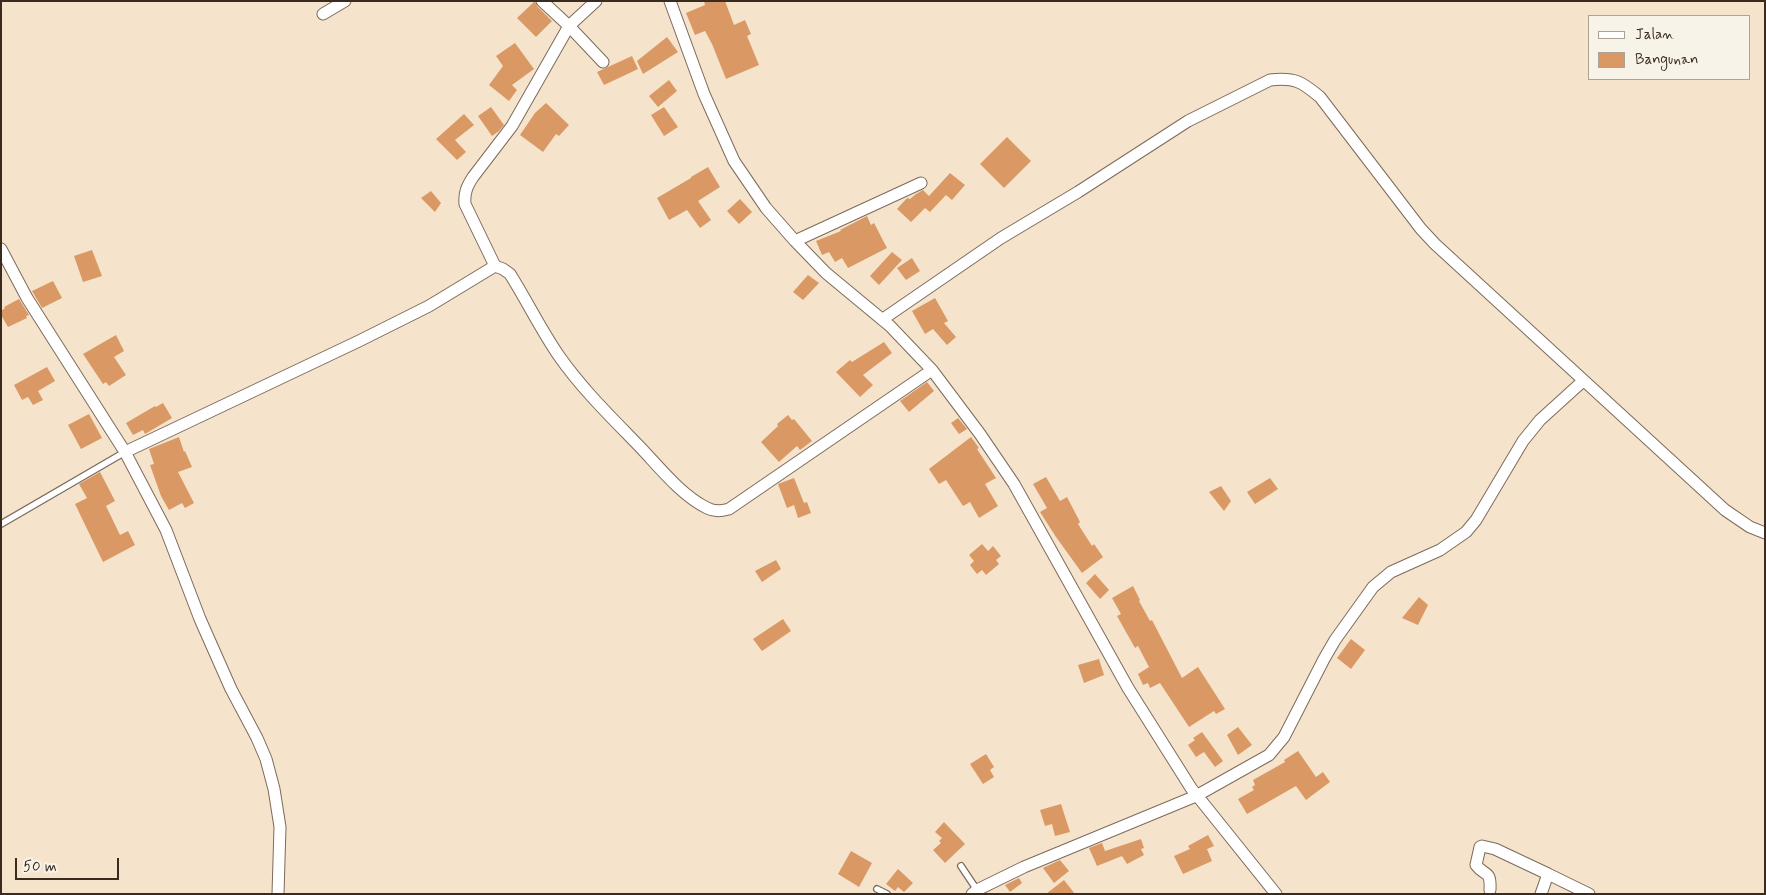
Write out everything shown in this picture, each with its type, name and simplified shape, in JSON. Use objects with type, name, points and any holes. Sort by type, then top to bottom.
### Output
[{"type":"street","points":[[323,14],[345,1]]},
{"type":"street","points":[[542,1],[570,26],[603,62]]},
{"type":"street","points":[[495,266],[465,204],[465,191],[473,177],[512,126],[570,26],[596,1]]},
{"type":"street","points":[[670,1],[704,94],[734,161],[766,208],[795,241],[826,273],[882,319],[932,370],[980,434],[1014,484],[1128,688],[1196,796],[1276,894]]},
{"type":"street","points":[[882,319],[1002,238],[1078,192],[1188,121],[1270,80],[1286,78],[1302,82],[1320,97],[1426,234],[1453,262],[1726,510],[1750,527],[1765,533]]},
{"type":"street","points":[[795,241],[921,183]]},
{"type":"street","points":[[1,249],[27,298],[124,452],[166,530],[200,619],[230,689],[257,738],[266,759],[274,789],[280,828],[278,894]]},
{"type":"street","points":[[124,452],[429,306],[495,266],[503,268],[510,274],[544,335],[560,358],[610,417],[690,496],[707,508],[716,511],[729,509],[932,370]]},
{"type":"street","points":[[975,892],[1024,867],[1196,796],[1258,762],[1277,746],[1284,737],[1335,640],[1373,588],[1391,572],[1440,550],[1466,532],[1476,520],[1523,441],[1540,420],[1584,381]]},
{"type":"street","points":[[1490,890],[1488,876],[1476,865],[1480,847],[1482,846],[1495,848],[1589,894]]},
{"type":"street","points":[[1541,894],[1548,874]]},
{"type":"lane","points":[[1,524],[124,452]]},
{"type":"lane","points":[[961,866],[975,892]]},
{"type":"lane","points":[[877,889],[887,894]]},
{"type":"building","points":[[535,1],[537,6],[552,21],[536,37],[517,18]]},
{"type":"building","points":[[704,1],[725,1],[734,25],[745,20],[751,34],[747,36],[759,65],[726,79],[705,31],[695,35],[686,13],[705,5]]},
{"type":"building","points":[[667,37],[678,52],[643,74],[637,61]]},
{"type":"building","points":[[515,43],[534,69],[512,85],[517,90],[509,101],[489,85],[503,66],[496,56]]},
{"type":"building","points":[[632,56],[638,69],[604,85],[597,72]]},
{"type":"building","points":[[669,80],[677,91],[658,107],[649,96]]},
{"type":"building","points":[[546,103],[569,125],[559,136],[556,134],[543,152],[520,135],[535,113]]},
{"type":"building","points":[[491,107],[504,125],[492,136],[478,116]]},
{"type":"building","points":[[664,107],[678,127],[664,136],[651,115]]},
{"type":"building","points":[[464,114],[474,125],[455,140],[466,152],[457,160],[436,139]]},
{"type":"building","points":[[1007,137],[1031,161],[1004,188],[980,164]]},
{"type":"building","points":[[708,167],[720,187],[698,201],[711,220],[700,228],[687,210],[669,220],[657,198]]},
{"type":"building","points":[[950,173],[965,185],[952,200],[946,195],[930,212],[925,208],[911,222],[897,209],[907,198],[910,199],[923,190],[929,196]]},
{"type":"building","points":[[431,191],[441,203],[435,212],[421,198]]},
{"type":"building","points":[[740,199],[752,212],[739,224],[727,211]]},
{"type":"building","points":[[867,216],[871,225],[874,223],[887,248],[848,268],[842,258],[835,262],[829,252],[822,255],[816,241],[841,231]]},
{"type":"building","points":[[92,250],[102,276],[83,282],[74,256]]},
{"type":"building","points":[[892,252],[902,260],[879,285],[870,276]]},
{"type":"building","points":[[912,258],[920,271],[906,280],[897,268]]},
{"type":"building","points":[[808,275],[819,283],[803,300],[793,292]]},
{"type":"building","points":[[53,281],[62,298],[42,308],[32,291]]},
{"type":"building","points":[[935,298],[948,321],[944,323],[956,337],[947,345],[933,329],[925,334],[912,311]]},
{"type":"building","points":[[19,299],[29,315],[26,316],[27,318],[8,327],[1,315],[1,311],[4,307]]},
{"type":"building","points":[[116,335],[124,351],[114,357],[126,375],[109,386],[106,382],[103,384],[83,354]]},
{"type":"building","points":[[884,342],[892,353],[863,375],[873,385],[860,397],[836,372],[850,360],[852,362]]},
{"type":"building","points":[[47,367],[55,381],[38,391],[43,400],[33,405],[28,397],[22,400],[14,385]]},
{"type":"building","points":[[927,382],[934,391],[909,412],[900,401]]},
{"type":"building","points":[[163,403],[172,418],[145,434],[143,430],[133,435],[126,423]]},
{"type":"building","points":[[89,414],[102,438],[81,449],[68,425]]},
{"type":"building","points":[[788,415],[792,420],[794,419],[812,441],[800,450],[797,446],[779,462],[761,442]]},
{"type":"building","points":[[958,418],[967,429],[959,434],[951,423]]},
{"type":"building","points":[[179,437],[192,467],[178,472],[194,503],[185,508],[182,503],[169,510],[161,496],[150,465],[154,464],[149,449]]},
{"type":"building","points":[[971,437],[996,478],[985,484],[998,506],[979,518],[970,502],[963,506],[946,480],[939,484],[929,469]]},
{"type":"building","points":[[100,472],[115,501],[106,506],[120,535],[128,531],[135,545],[103,562],[75,504],[87,498],[79,484]]},
{"type":"building","points":[[1046,477],[1060,501],[1067,497],[1080,522],[1078,524],[1092,546],[1094,544],[1103,557],[1082,573],[1040,512],[1047,508],[1033,484]]},
{"type":"building","points":[[794,478],[804,503],[807,502],[811,513],[798,518],[794,505],[787,508],[778,484]]},
{"type":"building","points":[[1270,478],[1278,489],[1255,504],[1247,492]]},
{"type":"building","points":[[1221,486],[1231,501],[1224,511],[1209,492]]},
{"type":"building","points":[[982,544],[988,551],[993,546],[1001,556],[996,560],[999,564],[986,575],[982,570],[977,574],[970,565],[974,561],[969,555]]},
{"type":"building","points":[[776,560],[781,569],[762,582],[755,571]]},
{"type":"building","points":[[1095,574],[1109,590],[1100,599],[1086,583]]},
{"type":"building","points":[[1133,586],[1139,601],[1150,621],[1152,620],[1182,678],[1198,667],[1225,709],[1216,714],[1214,711],[1189,727],[1160,683],[1150,688],[1148,683],[1143,685],[1138,674],[1149,667],[1138,646],[1135,648],[1117,616],[1121,614],[1112,598]]},
{"type":"building","points":[[1419,597],[1428,605],[1418,625],[1402,618]]},
{"type":"building","points":[[783,619],[791,631],[762,651],[753,639]]},
{"type":"building","points":[[1351,639],[1365,650],[1351,669],[1337,658]]},
{"type":"building","points":[[1099,659],[1104,675],[1084,683],[1078,665]]},
{"type":"building","points":[[1238,727],[1252,745],[1238,755],[1227,735]]},
{"type":"building","points":[[1202,732],[1223,761],[1215,767],[1204,752],[1196,757],[1188,745],[1195,740],[1193,738]]},
{"type":"building","points":[[1298,751],[1316,777],[1323,772],[1330,782],[1306,800],[1296,786],[1247,814],[1238,799],[1254,790],[1252,787],[1255,785],[1253,780],[1285,762],[1284,760]]},
{"type":"building","points":[[986,754],[994,767],[990,770],[994,777],[983,784],[970,764]]},
{"type":"building","points":[[1061,804],[1070,832],[1055,836],[1052,824],[1045,826],[1040,810]]},
{"type":"building","points":[[944,822],[965,844],[945,863],[933,850],[941,843],[939,841],[942,838],[935,832]]},
{"type":"building","points":[[1208,835],[1214,846],[1207,849],[1212,861],[1183,874],[1174,856],[1190,849],[1188,846]]},
{"type":"building","points":[[1141,839],[1144,848],[1141,849],[1144,855],[1127,864],[1122,856],[1097,866],[1089,848],[1102,843],[1105,851]]},
{"type":"building","points":[[851,851],[872,863],[859,887],[838,874]]},
{"type":"building","points":[[1060,860],[1069,871],[1054,883],[1043,868]]},
{"type":"building","points":[[898,869],[913,883],[904,892],[898,887],[895,891],[886,884]]},
{"type":"building","points":[[1019,878],[1022,883],[1010,892],[1005,885]]},
{"type":"building","points":[[1064,880],[1075,894],[1046,894]]}]
